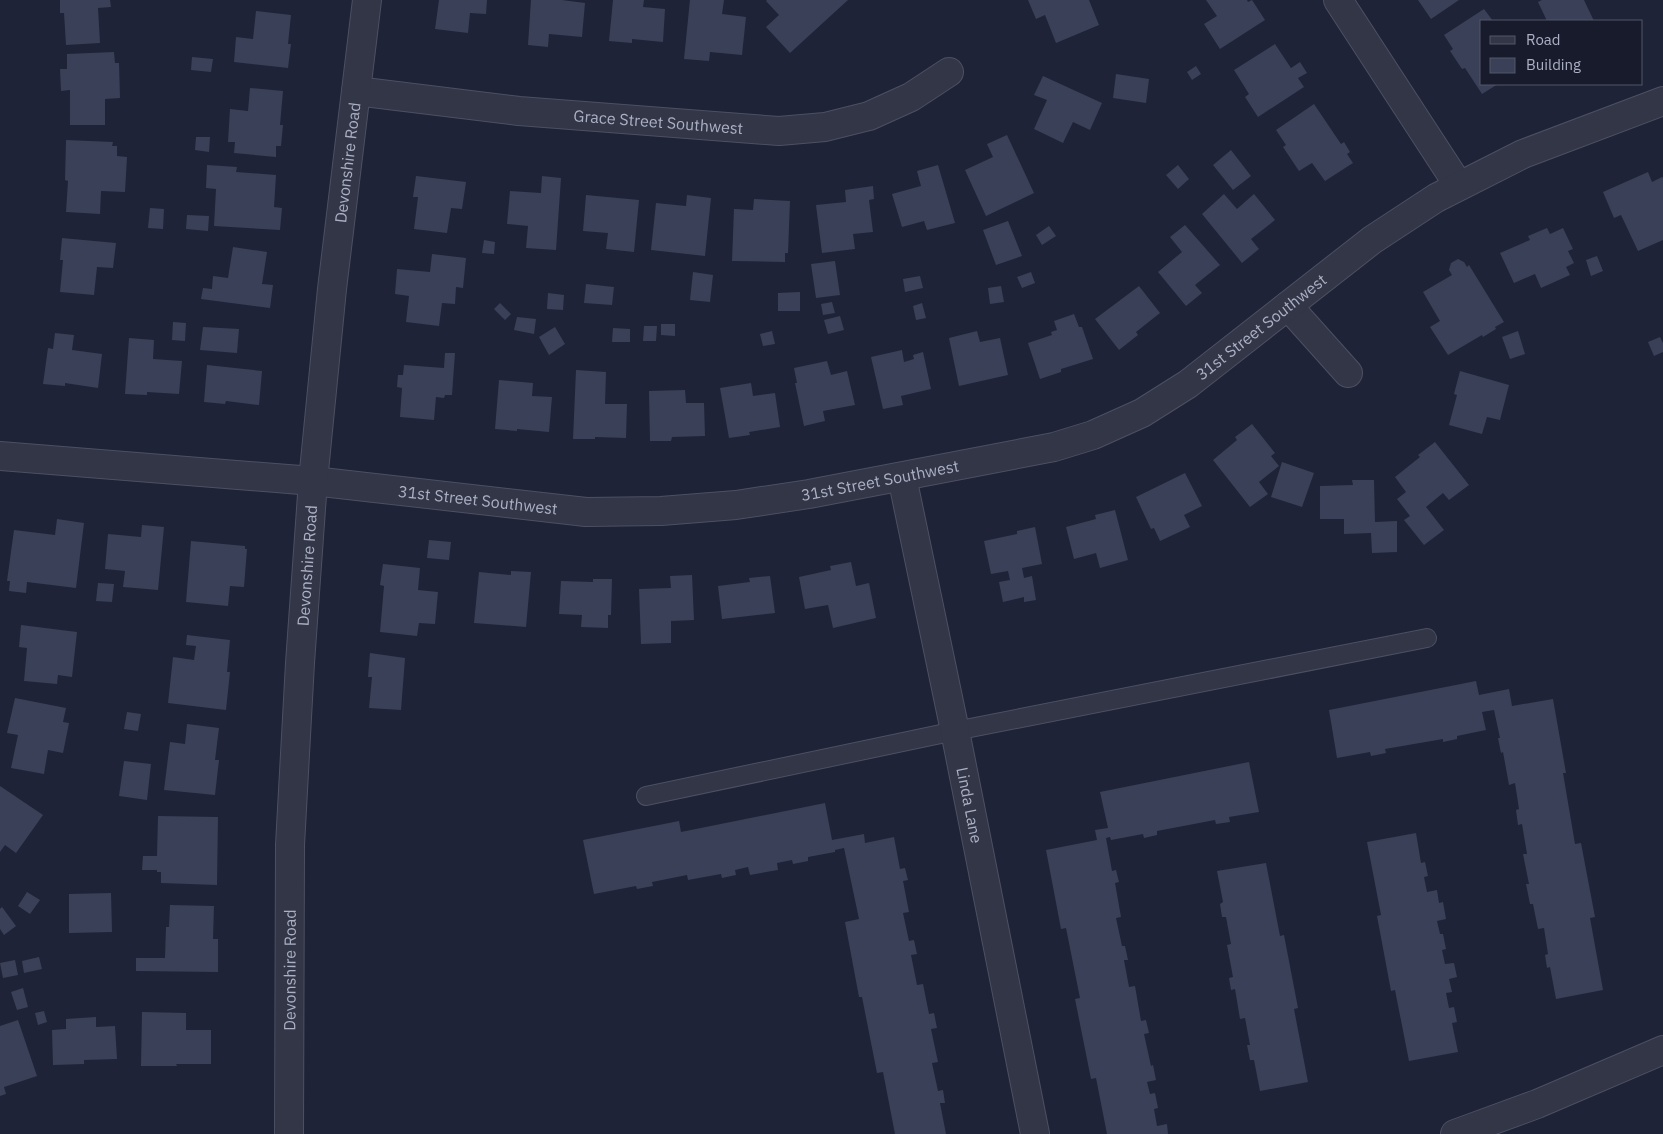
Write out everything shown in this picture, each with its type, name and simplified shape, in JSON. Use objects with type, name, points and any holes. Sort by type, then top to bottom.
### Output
[{"type":"street","name":"Devonshire Road","points":[[289,1134],[290,845],[300,663],[314,481],[332,289],[367,0]]},
{"type":"street","points":[[1338,0],[1459,186]]},
{"type":"street","name":"Grace Street Southwest","points":[[356,91],[519,111],[780,131],[825,127],[869,116],[911,97],[949,72]]},
{"type":"street","name":"31st Street Southwest","points":[[0,456],[314,481],[586,512],[661,511],[736,505],[809,494],[1054,447],[1093,436],[1142,413],[1188,384],[1372,240],[1436,198],[1523,154],[1663,101]]},
{"type":"street","points":[[1288,306],[1348,373]]},
{"type":"street","name":"Linda Lane","points":[[902,477],[955,731],[1035,1134]]},
{"type":"street","points":[[1455,1134],[1537,1104],[1663,1050]]},
{"type":"lane","points":[[646,796],[955,731],[1427,638]]},
{"type":"building","points":[[60,0],[110,0],[111,7],[98,8],[100,43],[66,45],[64,13],[60,13]]},
{"type":"building","points":[[439,0],[487,0],[486,14],[470,13],[468,33],[435,29]]},
{"type":"building","points":[[531,0],[562,0],[585,3],[582,37],[549,34],[548,47],[528,45]]},
{"type":"building","points":[[613,0],[644,0],[643,7],[665,9],[663,42],[632,39],[632,43],[609,41]]},
{"type":"building","points":[[690,0],[724,0],[722,14],[746,17],[742,55],[710,52],[709,61],[684,59]]},
{"type":"building","points":[[767,0],[848,0],[790,53],[766,27],[779,15]]},
{"type":"building","points":[[1028,0],[1089,0],[1099,25],[1056,43],[1045,15],[1036,19]]},
{"type":"building","points":[[1206,0],[1247,0],[1248,2],[1252,0],[1265,20],[1220,49],[1204,24],[1217,16]]},
{"type":"building","points":[[1418,0],[1459,0],[1431,19]]},
{"type":"building","points":[[1542,0],[1584,0],[1594,20],[1547,20],[1538,2]]},
{"type":"building","points":[[1484,9],[1492,20],[1480,20],[1480,85],[1496,85],[1482,94],[1465,68],[1462,69],[1450,51],[1453,49],[1444,35]]},
{"type":"building","points":[[256,11],[291,15],[288,44],[291,44],[288,68],[234,62],[236,37],[253,39]]},
{"type":"building","points":[[1275,44],[1291,68],[1300,62],[1307,73],[1298,78],[1304,87],[1258,117],[1245,97],[1249,94],[1234,70]]},
{"type":"building","points":[[114,52],[115,63],[119,63],[120,98],[105,99],[105,125],[70,125],[70,90],[61,91],[60,69],[67,69],[67,54]]},
{"type":"building","points":[[192,57],[213,59],[211,72],[191,70]]},
{"type":"building","points":[[1196,66],[1201,74],[1192,80],[1187,72]]},
{"type":"building","points":[[1116,74],[1149,79],[1146,103],[1113,98]]},
{"type":"building","points":[[1043,76],[1102,103],[1090,130],[1073,122],[1063,143],[1034,129],[1047,100],[1034,95]]},
{"type":"building","points":[[250,88],[283,91],[280,125],[283,125],[281,146],[276,146],[276,157],[234,153],[235,142],[228,142],[230,109],[248,111]]},
{"type":"building","points":[[1314,104],[1341,144],[1344,142],[1350,152],[1347,154],[1353,163],[1325,181],[1312,163],[1299,171],[1283,147],[1286,145],[1276,130]]},
{"type":"building","points":[[1007,135],[1034,193],[986,216],[965,170],[993,157],[987,144]]},
{"type":"building","points":[[196,137],[210,137],[209,152],[195,150]]},
{"type":"building","points":[[66,140],[113,142],[112,146],[117,146],[117,156],[127,157],[125,192],[101,191],[100,214],[66,212],[68,181],[65,180]]},
{"type":"building","points":[[1231,150],[1251,176],[1233,190],[1213,165]]},
{"type":"building","points":[[207,165],[237,167],[236,172],[276,175],[274,207],[282,208],[280,230],[214,226],[216,189],[206,188]]},
{"type":"building","points":[[938,165],[955,223],[927,230],[924,221],[902,227],[892,194],[921,186],[917,171]]},
{"type":"building","points":[[1178,165],[1189,179],[1178,189],[1166,175]]},
{"type":"building","points":[[1648,172],[1652,182],[1663,178],[1663,240],[1638,251],[1621,215],[1614,218],[1603,192]]},
{"type":"building","points":[[416,176],[466,182],[462,209],[451,208],[447,233],[414,229],[418,197],[413,197]]},
{"type":"building","points":[[542,176],[561,178],[556,250],[526,248],[528,226],[507,224],[510,191],[541,193]]},
{"type":"building","points":[[873,186],[874,199],[869,200],[873,232],[853,234],[855,249],[822,253],[816,205],[846,202],[845,190]]},
{"type":"building","points":[[1224,194],[1237,209],[1254,194],[1275,220],[1251,239],[1259,249],[1242,263],[1202,214]]},
{"type":"building","points":[[586,195],[639,200],[634,252],[606,249],[608,233],[583,231]]},
{"type":"building","points":[[687,195],[711,198],[705,256],[651,250],[656,203],[686,206]]},
{"type":"building","points":[[754,199],[790,201],[788,253],[785,253],[785,262],[732,261],[734,209],[753,210]]},
{"type":"building","points":[[150,208],[164,209],[163,229],[148,228]]},
{"type":"building","points":[[187,215],[209,216],[208,231],[186,229]]},
{"type":"building","points":[[1008,221],[1022,256],[996,265],[983,230]]},
{"type":"building","points":[[1185,225],[1220,265],[1195,285],[1202,293],[1186,306],[1158,272],[1182,252],[1170,237]]},
{"type":"building","points":[[1049,226],[1056,236],[1042,245],[1036,235]]},
{"type":"building","points":[[1547,228],[1550,234],[1563,228],[1573,249],[1568,251],[1574,263],[1566,267],[1570,275],[1541,288],[1535,274],[1514,283],[1500,253],[1530,240],[1528,236]]},
{"type":"building","points":[[62,238],[116,243],[113,268],[97,267],[94,295],[60,292],[63,260],[60,260]]},
{"type":"building","points":[[484,240],[495,242],[494,254],[482,253]]},
{"type":"building","points":[[233,247],[267,252],[262,284],[273,285],[270,308],[201,299],[203,288],[212,289],[213,276],[228,278]]},
{"type":"building","points":[[432,254],[466,258],[463,288],[456,287],[455,304],[442,303],[439,326],[406,322],[409,296],[395,294],[397,269],[430,272]]},
{"type":"building","points":[[1597,256],[1603,271],[1591,276],[1586,260]]},
{"type":"building","points":[[1458,259],[1464,262],[1467,267],[1469,265],[1504,322],[1483,337],[1482,335],[1448,355],[1430,327],[1440,321],[1423,292],[1452,275],[1449,270],[1451,263]]},
{"type":"building","points":[[835,261],[840,295],[816,298],[811,264]]},
{"type":"building","points":[[693,272],[713,275],[710,302],[690,300]]},
{"type":"building","points":[[1031,272],[1035,283],[1022,288],[1017,277]]},
{"type":"building","points":[[920,276],[923,288],[905,292],[903,279]]},
{"type":"building","points":[[586,284],[614,287],[612,305],[584,303]]},
{"type":"building","points":[[1001,286],[1004,302],[990,304],[988,288]]},
{"type":"building","points":[[1139,286],[1160,313],[1136,332],[1138,335],[1119,350],[1095,319]]},
{"type":"building","points":[[800,292],[800,311],[778,311],[778,293]]},
{"type":"building","points":[[548,293],[564,295],[563,310],[547,309]]},
{"type":"building","points":[[832,302],[835,313],[823,315],[821,304]]},
{"type":"building","points":[[500,303],[511,314],[505,320],[494,309]]},
{"type":"building","points":[[922,303],[926,318],[916,320],[913,306]]},
{"type":"building","points":[[1074,314],[1079,327],[1082,327],[1093,359],[1061,369],[1061,372],[1040,379],[1028,343],[1052,335],[1051,332],[1057,330],[1054,321]]},
{"type":"building","points":[[840,316],[844,330],[828,334],[824,320]]},
{"type":"building","points":[[517,317],[536,319],[534,334],[514,330]]},
{"type":"building","points":[[173,322],[186,323],[185,341],[172,340]]},
{"type":"building","points":[[661,324],[675,324],[675,336],[661,335]]},
{"type":"building","points":[[644,326],[657,326],[656,341],[643,341]]},
{"type":"building","points":[[203,327],[239,329],[237,353],[200,350]]},
{"type":"building","points":[[555,327],[565,344],[549,355],[539,337]]},
{"type":"building","points":[[613,328],[630,329],[630,342],[612,342]]},
{"type":"building","points":[[772,331],[775,344],[763,346],[760,334]]},
{"type":"building","points":[[977,331],[980,342],[1000,338],[1008,375],[959,386],[949,338]]},
{"type":"building","points":[[1518,331],[1525,354],[1510,359],[1502,337]]},
{"type":"building","points":[[55,333],[74,335],[72,350],[102,354],[98,388],[65,383],[65,386],[43,384],[48,348],[53,349]]},
{"type":"building","points":[[1660,337],[1663,343],[1663,352],[1654,356],[1648,342]]},
{"type":"building","points":[[129,338],[154,340],[153,359],[182,361],[179,394],[147,392],[147,395],[125,394]]},
{"type":"building","points":[[902,350],[904,362],[914,359],[913,355],[923,352],[931,389],[901,396],[903,405],[883,409],[871,357]]},
{"type":"building","points":[[445,353],[455,353],[452,395],[445,395],[444,398],[436,397],[434,420],[400,417],[402,388],[397,387],[398,375],[403,375],[404,365],[444,368]]},
{"type":"building","points":[[827,361],[831,375],[847,371],[855,405],[823,411],[825,421],[804,426],[795,383],[797,383],[794,368]]},
{"type":"building","points":[[207,365],[262,371],[259,405],[226,401],[225,404],[204,402]]},
{"type":"building","points":[[576,370],[606,372],[605,404],[627,404],[626,438],[595,437],[595,439],[573,439]]},
{"type":"building","points":[[1460,371],[1509,385],[1500,420],[1487,417],[1482,434],[1449,425],[1457,395],[1454,394]]},
{"type":"building","points":[[499,380],[533,383],[532,396],[552,397],[549,432],[495,429]]},
{"type":"building","points":[[751,383],[753,396],[775,393],[780,427],[749,432],[750,435],[729,438],[720,388]]},
{"type":"building","points":[[685,390],[686,403],[704,403],[705,436],[672,437],[671,441],[650,441],[649,391]]},
{"type":"building","points":[[1252,424],[1275,453],[1271,456],[1279,466],[1259,482],[1268,494],[1250,507],[1213,460],[1237,440],[1235,437]]},
{"type":"building","points":[[1435,442],[1469,485],[1449,500],[1443,493],[1426,507],[1444,530],[1424,545],[1404,520],[1410,516],[1397,499],[1406,492],[1395,477]]},
{"type":"building","points":[[1282,462],[1314,473],[1302,507],[1271,497]]},
{"type":"building","points":[[1185,473],[1202,506],[1184,515],[1190,527],[1160,541],[1154,528],[1151,529],[1136,497]]},
{"type":"building","points":[[1352,480],[1374,480],[1375,522],[1397,521],[1397,552],[1372,553],[1371,533],[1344,534],[1344,519],[1320,519],[1320,486],[1353,485]]},
{"type":"building","points":[[1115,510],[1128,560],[1100,568],[1096,553],[1074,559],[1066,527],[1096,519],[1095,515]]},
{"type":"building","points":[[57,519],[84,523],[76,588],[27,582],[26,593],[9,591],[10,581],[7,581],[14,530],[55,535]]},
{"type":"building","points":[[142,525],[164,527],[158,590],[123,587],[125,571],[105,569],[108,534],[141,537]]},
{"type":"building","points":[[1035,527],[1042,564],[1022,568],[1024,578],[1032,576],[1036,600],[1024,602],[1024,597],[1003,602],[999,582],[1010,580],[1008,571],[991,574],[984,541],[1017,534],[1017,531]]},
{"type":"building","points":[[429,540],[451,542],[449,560],[427,558]]},
{"type":"building","points":[[191,541],[245,546],[245,549],[247,549],[244,587],[230,586],[228,606],[186,602]]},
{"type":"building","points":[[851,562],[856,586],[869,583],[876,618],[833,628],[828,605],[805,609],[799,577],[831,570],[830,566]]},
{"type":"building","points":[[383,564],[420,568],[418,590],[438,592],[435,624],[419,623],[417,636],[380,632],[384,586],[380,585]]},
{"type":"building","points":[[511,571],[531,572],[526,627],[474,623],[479,572],[511,575]]},
{"type":"building","points":[[692,575],[694,620],[671,621],[671,643],[641,644],[639,589],[671,588],[670,576]]},
{"type":"building","points":[[770,576],[775,613],[722,619],[718,586],[750,582],[749,578]]},
{"type":"building","points":[[593,579],[612,579],[611,615],[608,615],[608,628],[581,627],[582,615],[559,614],[561,581],[593,582]]},
{"type":"building","points":[[98,583],[114,584],[112,602],[96,601]]},
{"type":"building","points":[[21,625],[77,632],[72,677],[58,675],[57,684],[24,681],[27,648],[19,647]]},
{"type":"building","points":[[187,635],[230,640],[227,672],[230,672],[226,710],[168,703],[173,657],[194,660],[196,646],[186,645]]},
{"type":"building","points":[[370,653],[405,658],[401,710],[369,708],[372,677],[368,677]]},
{"type":"building","points":[[1476,681],[1479,695],[1509,689],[1512,706],[1553,699],[1566,773],[1563,773],[1575,844],[1581,843],[1595,917],[1590,918],[1603,990],[1556,999],[1550,967],[1547,968],[1545,955],[1548,954],[1544,928],[1538,929],[1533,904],[1530,904],[1526,884],[1529,884],[1523,854],[1527,854],[1522,824],[1518,825],[1516,810],[1519,809],[1515,783],[1509,785],[1503,752],[1501,753],[1498,738],[1500,738],[1494,710],[1482,712],[1486,730],[1457,736],[1457,739],[1443,742],[1443,739],[1385,749],[1386,753],[1371,756],[1370,752],[1337,758],[1329,710]]},
{"type":"building","points":[[15,698],[66,708],[63,722],[69,723],[63,753],[48,750],[44,774],[11,768],[18,735],[7,733]]},
{"type":"building","points":[[127,712],[141,714],[138,731],[124,729]]},
{"type":"building","points":[[187,724],[219,728],[215,760],[219,760],[215,795],[164,790],[170,742],[185,744]]},
{"type":"building","points":[[124,761],[151,764],[147,800],[119,796]]},
{"type":"building","points":[[1249,762],[1259,812],[1229,817],[1230,822],[1216,824],[1215,820],[1157,831],[1157,835],[1144,838],[1143,834],[1111,840],[1110,837],[1106,838],[1112,871],[1116,870],[1119,882],[1115,883],[1121,917],[1116,918],[1122,946],[1125,946],[1128,960],[1124,960],[1129,987],[1135,986],[1141,1021],[1146,1020],[1149,1033],[1144,1034],[1156,1080],[1147,1082],[1150,1094],[1155,1093],[1158,1108],[1154,1109],[1157,1126],[1167,1124],[1168,1134],[1107,1134],[1096,1078],[1091,1079],[1075,999],[1080,998],[1066,928],[1061,929],[1046,850],[1097,840],[1095,830],[1108,828],[1100,792]]},
{"type":"building","points":[[0,786],[43,815],[16,853],[5,845],[0,852]]},
{"type":"building","points":[[825,803],[832,840],[864,834],[865,843],[894,837],[900,869],[905,868],[908,880],[903,881],[909,912],[903,913],[909,941],[914,940],[917,954],[911,955],[917,985],[923,984],[929,1014],[934,1013],[937,1028],[931,1029],[938,1062],[932,1063],[938,1091],[943,1090],[945,1103],[940,1103],[946,1134],[895,1134],[883,1072],[877,1073],[862,997],[859,997],[845,922],[859,919],[844,848],[835,850],[835,852],[808,857],[808,861],[793,864],[792,860],[777,863],[778,870],[750,875],[748,867],[735,870],[736,875],[722,878],[721,874],[688,880],[687,875],[652,882],[653,886],[637,889],[636,886],[594,894],[583,840],[679,821],[681,832]]},
{"type":"building","points":[[158,816],[218,817],[217,885],[161,883],[161,872],[157,872],[157,870],[142,870],[143,856],[157,856]]},
{"type":"building","points":[[1416,833],[1421,863],[1425,862],[1428,876],[1424,877],[1427,892],[1437,890],[1439,903],[1443,902],[1446,919],[1437,921],[1440,934],[1443,934],[1446,949],[1442,950],[1445,964],[1454,963],[1457,977],[1449,979],[1452,992],[1446,993],[1449,1008],[1454,1007],[1457,1022],[1452,1023],[1458,1052],[1409,1061],[1395,990],[1391,991],[1377,916],[1381,915],[1367,842]]},
{"type":"building","points":[[1266,863],[1280,936],[1284,935],[1298,1008],[1294,1009],[1308,1082],[1260,1091],[1254,1060],[1250,1060],[1247,1045],[1250,1045],[1245,1018],[1240,1019],[1235,989],[1231,990],[1229,978],[1233,977],[1227,945],[1231,944],[1226,917],[1222,917],[1220,904],[1223,902],[1217,871]]},
{"type":"building","points":[[27,892],[40,900],[30,914],[18,906]]},
{"type":"building","points":[[111,893],[112,932],[69,933],[69,894]]},
{"type":"building","points":[[170,905],[214,906],[213,939],[218,939],[218,972],[136,971],[136,958],[165,958],[166,927],[169,927]]},
{"type":"building","points":[[2,907],[16,926],[4,935],[0,929],[0,909]]},
{"type":"building","points":[[39,957],[42,969],[24,973],[22,961]]},
{"type":"building","points":[[15,960],[18,975],[3,978],[0,963]]},
{"type":"building","points":[[23,988],[28,1007],[17,1010],[11,992]]},
{"type":"building","points":[[44,1011],[47,1022],[38,1025],[35,1013]]},
{"type":"building","points":[[142,1012],[186,1013],[186,1030],[211,1030],[211,1064],[141,1066]]},
{"type":"building","points":[[96,1017],[96,1027],[115,1026],[117,1059],[84,1060],[84,1064],[53,1065],[52,1030],[66,1029],[66,1019]]},
{"type":"building","points":[[18,1020],[37,1076],[4,1087],[6,1094],[0,1096],[0,1026]]}]
